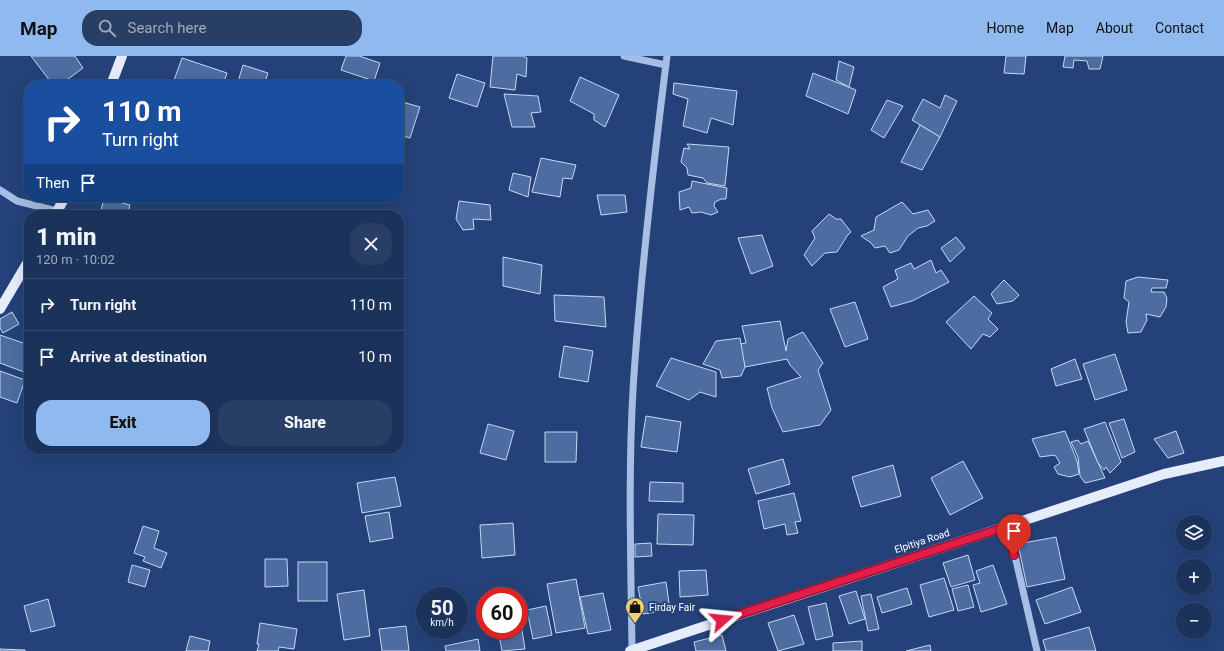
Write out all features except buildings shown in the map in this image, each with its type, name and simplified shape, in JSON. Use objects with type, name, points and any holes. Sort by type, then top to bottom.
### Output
[{"type":"main road","points":[[113,80],[122,56]]},
{"type":"main road","points":[[0,309],[24,268]]},
{"type":"main road","name":"Elpitiya Road","points":[[631,651],[1164,474],[1224,461]]},
{"type":"street","points":[[624,56],[666,65]]},
{"type":"street","points":[[631,651],[630,476],[633,390],[646,242],[667,56]]},
{"type":"street","points":[[0,190],[17,201],[46,210]]},
{"type":"street","points":[[1008,526],[1037,651]]},
{"type":"place","name":"Firday Fair","points":[[635,624]]},
{"type":"route","points":[[722,620],[1008,526],[1014,555]]}]
